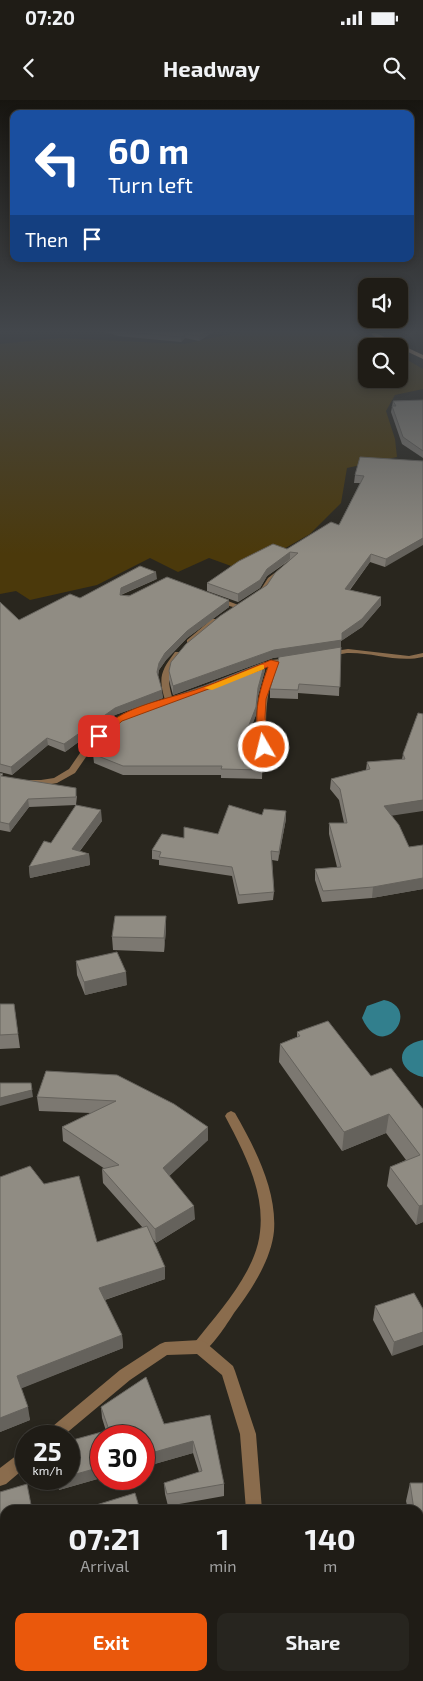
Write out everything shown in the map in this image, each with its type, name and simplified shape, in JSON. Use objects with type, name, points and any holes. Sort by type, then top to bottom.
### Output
[{"type":"street","points":[[209,597],[240,604],[264,590],[270,579],[293,562]]},
{"type":"street","points":[[169,700],[162,680],[165,670],[188,643],[223,616]]},
{"type":"street","points":[[322,655],[348,651],[409,658],[423,655]]},
{"type":"street","points":[[245,673],[274,662],[298,659]]},
{"type":"street","points":[[264,747],[260,717],[261,699],[274,662]]},
{"type":"street","points":[[23,781],[40,783],[57,780],[72,771],[82,754],[99,736],[119,719],[128,715]]},
{"type":"street","points":[[200,1347],[242,1292],[257,1262],[267,1233],[261,1188],[251,1154],[231,1116]]},
{"type":"street","points":[[65,1425],[125,1375],[165,1350],[200,1347],[228,1371],[248,1434],[254,1505]]},
{"type":"street","points":[[0,1478],[15,1466]]},
{"type":"shaded area","points":[[0,406],[389,406],[386,411],[395,439],[397,457],[347,468],[341,503],[310,534],[245,571],[209,558],[178,572],[150,558],[97,585],[30,600],[16,591],[0,594]]},
{"type":"water","points":[[384,1000],[395,1005],[400,1013],[400,1022],[396,1030],[388,1035],[380,1036],[371,1031],[362,1018],[367,1006]]},
{"type":"water","points":[[423,1040],[423,1077],[414,1074],[408,1069],[403,1064],[402,1058],[403,1052],[407,1047]]},
{"type":"building","points":[[392,406],[423,406],[423,451],[403,437]]},
{"type":"building","points":[[360,457],[423,461],[423,538],[386,559],[371,554],[345,589],[381,597],[362,619],[342,633],[342,640],[274,650],[173,686],[169,671],[171,662],[186,644],[220,616],[267,585],[275,573],[298,553],[290,552],[267,569],[260,580],[238,594],[207,583],[239,561],[273,544],[287,549],[331,522],[339,525],[364,476],[355,475]]},
{"type":"building","points":[[140,566],[156,572],[121,588],[120,595],[129,596],[167,577],[229,600],[187,631],[165,653],[159,663],[157,672],[162,690],[115,708],[64,744],[47,738],[11,767],[0,764],[0,602],[19,620],[70,594],[80,598]]},
{"type":"building","points":[[341,647],[340,687],[299,684],[298,690],[270,689],[279,657]]},
{"type":"building","points":[[265,662],[258,688],[256,707],[249,725],[258,751],[263,751],[262,770],[221,769],[222,766],[123,766],[93,754],[103,734],[123,714],[204,686]]},
{"type":"building","points":[[418,713],[423,714],[423,800],[384,806],[399,825],[409,847],[423,845],[423,878],[373,887],[323,891],[315,869],[341,867],[329,823],[347,823],[340,789],[331,779],[370,769],[367,762],[405,759],[403,754]]},
{"type":"building","points":[[0,773],[3,774],[1,776],[76,788],[76,797],[28,799],[9,824],[0,822]]},
{"type":"building","points":[[76,805],[101,810],[72,849],[89,854],[29,867],[44,841],[51,843]]},
{"type":"building","points":[[229,805],[262,815],[264,809],[286,811],[279,852],[271,851],[274,892],[239,895],[232,867],[159,857],[161,852],[152,850],[162,834],[184,838],[184,827],[218,834]]},
{"type":"building","points":[[115,916],[166,916],[164,938],[112,937]]},
{"type":"building","points":[[117,952],[126,972],[84,982],[76,961]]},
{"type":"building","points":[[0,1004],[14,1004],[18,1034],[0,1035]]},
{"type":"building","points":[[328,1021],[371,1076],[391,1068],[423,1109],[423,1205],[419,1206],[390,1167],[420,1155],[389,1114],[344,1132],[280,1044],[300,1036],[297,1032]]},
{"type":"building","points":[[46,1071],[117,1075],[174,1104],[208,1127],[163,1168],[194,1206],[155,1229],[102,1169],[119,1165],[62,1127],[116,1101],[37,1097]]},
{"type":"building","points":[[0,1083],[31,1083],[32,1090],[0,1098]]},
{"type":"building","points":[[30,1166],[44,1184],[79,1176],[97,1242],[147,1226],[165,1267],[99,1288],[122,1335],[17,1376],[28,1407],[0,1418],[0,1177]]},
{"type":"building","points":[[414,1293],[423,1309],[423,1332],[394,1342],[375,1306]]},
{"type":"building","points":[[146,1377],[164,1424],[210,1415],[224,1484],[167,1494],[164,1483],[202,1471],[193,1441],[155,1452],[155,1425],[107,1425],[101,1407]]},
{"type":"building","points":[[90,1435],[90,1470],[80,1473],[80,1438]]},
{"type":"building","points":[[410,1483],[423,1483],[423,1505],[413,1505]]},
{"type":"building","points":[[15,1488],[15,1490],[28,1490],[31,1505],[0,1505],[0,1492]]},
{"type":"building","points":[[135,1493],[139,1505],[96,1505]]},
{"type":"slow traffic","points":[[209,688],[261,667]]},
{"type":"route","points":[[99,736],[119,719],[169,700],[200,691],[274,662],[261,699],[260,717],[264,747]]}]
